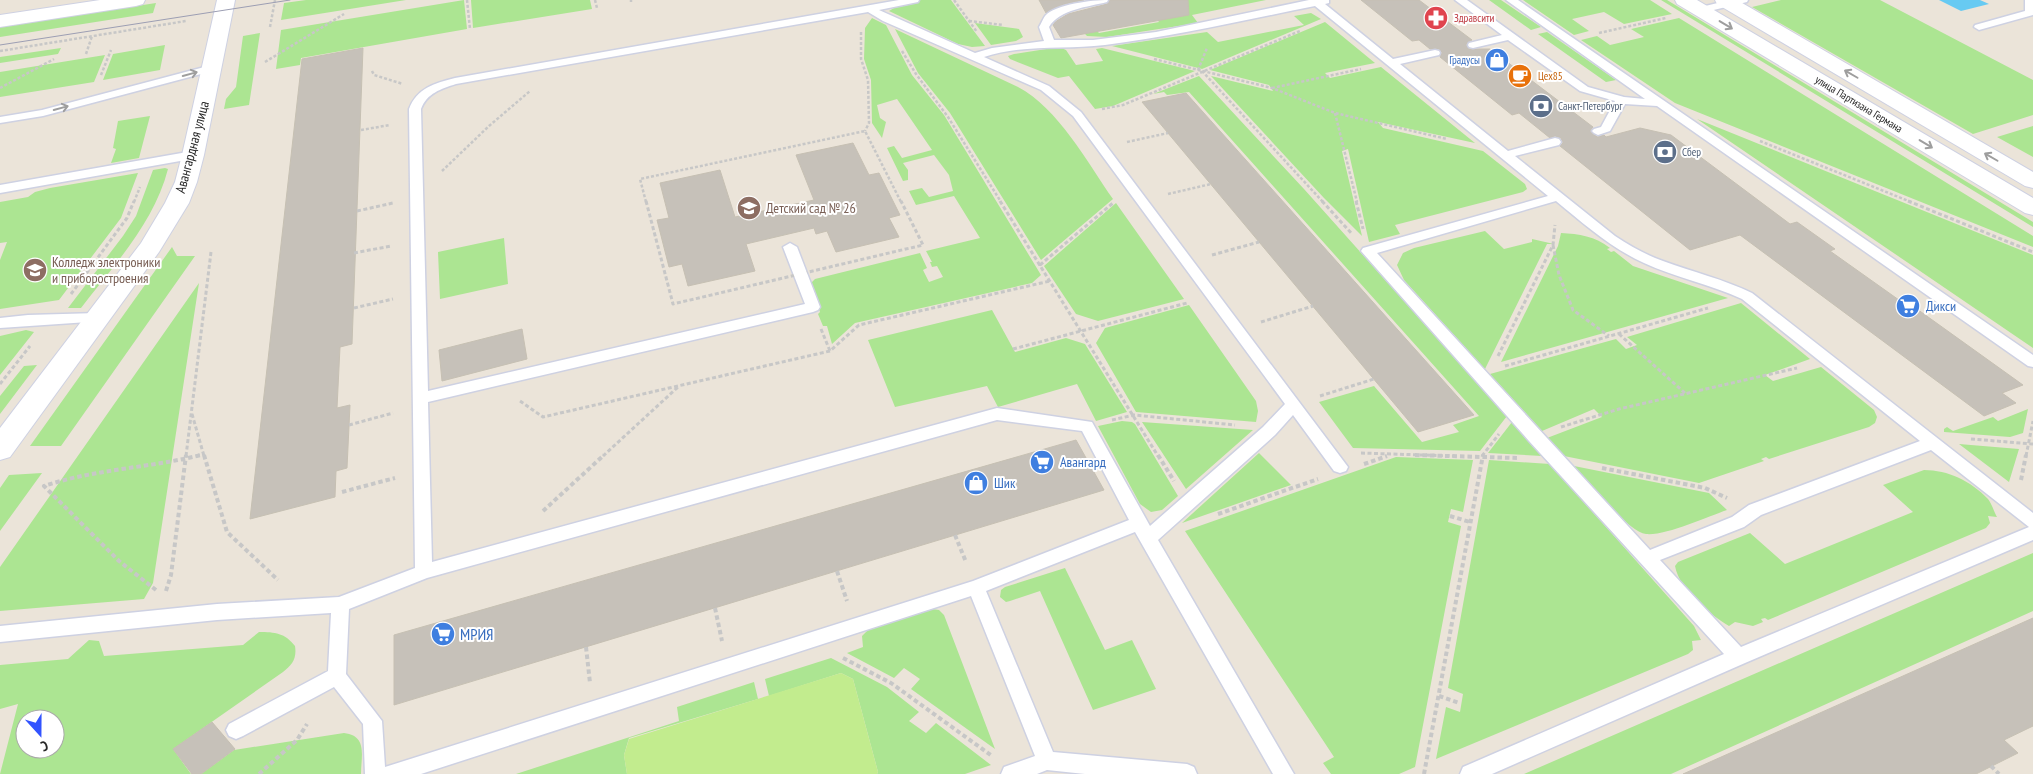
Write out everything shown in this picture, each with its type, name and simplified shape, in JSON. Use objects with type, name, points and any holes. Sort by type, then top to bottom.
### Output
[{"type":"main road","points":[[0,9],[65,0]]},
{"type":"main road","points":[[0,21],[136,0]]},
{"type":"main road","name":"Авангардная улица","points":[[0,449],[166,224],[186,182],[226,0]]},
{"type":"main road","name":"улица Партизана Германа","points":[[1732,1],[2033,181]]},
{"type":"main road","name":"улица Партизана Германа","points":[[1692,5],[2033,208]]},
{"type":"lane","points":[[424,572],[415,197],[415,109],[417,100],[438,86],[455,81],[914,0]]},
{"type":"lane","points":[[1050,43],[1044,27],[1050,17],[1065,10],[1103,0]]},
{"type":"lane","points":[[1460,0],[1584,89],[1621,100],[1660,103]]},
{"type":"lane","points":[[1511,0],[2033,362]]},
{"type":"lane","points":[[974,57],[992,51],[1050,43],[1093,43],[1156,36],[1321,1],[1335,16],[1610,239],[1632,253],[1665,267],[1723,284],[1747,296],[2033,522]]},
{"type":"lane","points":[[1692,5],[1732,1]]},
{"type":"lane","points":[[1979,26],[2030,14],[2029,1]]},
{"type":"lane","points":[[870,9],[887,19],[1045,88],[1077,114],[1340,467]]},
{"type":"lane","points":[[1473,45],[1510,36]]},
{"type":"lane","points":[[1392,62],[1435,53]]},
{"type":"lane","points":[[0,120],[43,113],[212,68]]},
{"type":"lane","points":[[1598,131],[1606,129],[1621,100]]},
{"type":"lane","points":[[1507,154],[1555,142]]},
{"type":"lane","points":[[0,189],[193,155]]},
{"type":"lane","points":[[1557,197],[1368,251],[1514,414],[1738,657]]},
{"type":"lane","points":[[420,402],[491,381],[813,308],[790,247]]},
{"type":"lane","points":[[0,323],[98,318]]},
{"type":"lane","points":[[391,774],[1143,531],[1188,503],[1269,430],[1293,405]]},
{"type":"lane","points":[[0,634],[217,612],[340,605],[424,572],[998,414],[1087,426],[1143,531],[1284,774]]},
{"type":"lane","points":[[1647,558],[1738,522],[1755,510],[1932,442]]},
{"type":"lane","points":[[1470,774],[1738,657],[2033,533]]},
{"type":"lane","points":[[976,586],[1047,761]]},
{"type":"lane","points":[[340,605],[337,676],[372,721],[375,774]]},
{"type":"lane","points":[[236,730],[337,676]]},
{"type":"lane","points":[[1013,773],[1047,761],[1187,774]]},
{"type":"path","points":[[270,27],[275,0]]},
{"type":"path","points":[[467,0],[470,29]]},
{"type":"path","points":[[595,0],[597,8]]},
{"type":"path","points":[[954,0],[979,33]]},
{"type":"path","points":[[865,131],[869,123],[868,80],[860,59],[860,27],[869,18],[870,9]]},
{"type":"path","points":[[264,62],[344,14]]},
{"type":"path","points":[[1124,104],[1335,16]]},
{"type":"path","points":[[1596,33],[1670,17]]},
{"type":"path","points":[[887,19],[916,74],[948,117],[1188,503]]},
{"type":"path","points":[[0,51],[186,21]]},
{"type":"path","points":[[86,54],[92,36]]},
{"type":"path","points":[[98,81],[111,50]]},
{"type":"path","points":[[0,88],[54,59]]},
{"type":"path","points":[[357,210],[415,197],[561,62]]},
{"type":"path","points":[[1272,88],[1366,68]]},
{"type":"path","points":[[372,71],[374,75],[424,94]]},
{"type":"path","points":[[1202,71],[1272,88],[1335,114],[1455,141]]},
{"type":"path","points":[[1202,71],[1368,251]]},
{"type":"path","points":[[1335,114],[1364,234]]},
{"type":"path","points":[[865,131],[923,245],[673,304],[640,180],[865,131]]},
{"type":"path","points":[[1101,148],[1168,133]]},
{"type":"path","points":[[1759,141],[2033,252]]},
{"type":"path","points":[[0,384],[115,236],[136,200],[143,179]]},
{"type":"path","points":[[1140,201],[1211,184]]},
{"type":"path","points":[[1040,265],[1109,207]]},
{"type":"path","points":[[1495,361],[1552,245],[1554,236]]},
{"type":"path","points":[[354,254],[416,241]]},
{"type":"path","points":[[1186,262],[1259,242]]},
{"type":"path","points":[[1552,245],[1559,275],[1573,310],[1608,336]]},
{"type":"path","points":[[204,454],[185,460],[62,478],[44,486],[119,561],[164,596],[170,575],[185,460],[210,252]]},
{"type":"path","points":[[491,381],[543,417],[830,351],[859,325],[1050,281]]},
{"type":"path","points":[[354,308],[418,293]]},
{"type":"path","points":[[1013,349],[1211,296]]},
{"type":"path","points":[[1236,329],[1313,306]]},
{"type":"path","points":[[1500,368],[1714,306]]},
{"type":"path","points":[[1618,334],[1686,394]]},
{"type":"path","points":[[1587,417],[1598,413],[1754,380],[1804,366]]},
{"type":"path","points":[[1293,405],[1374,380]]},
{"type":"path","points":[[539,514],[678,386]]},
{"type":"path","points":[[349,424],[420,402]]},
{"type":"path","points":[[191,411],[227,532],[279,580]]},
{"type":"path","points":[[1424,774],[1482,456],[1514,414]]},
{"type":"path","points":[[1087,426],[1134,415],[1269,430]]},
{"type":"path","points":[[2014,507],[2033,421]]},
{"type":"path","points":[[1932,442],[1950,437],[2033,444]]},
{"type":"path","points":[[1362,464],[1390,455]]},
{"type":"path","points":[[342,492],[422,471]]},
{"type":"path","points":[[1211,517],[1324,478]]},
{"type":"path","points":[[1450,516],[1470,522]]},
{"type":"path","points":[[838,571],[855,625]]},
{"type":"path","points":[[715,608],[728,666]]},
{"type":"path","points":[[816,638],[839,655],[890,683],[1013,773]]},
{"type":"path","points":[[586,647],[593,709]]},
{"type":"path","points":[[1438,696],[1459,703]]},
{"type":"path","points":[[259,774],[297,740]]},
{"type":"path","points":[[1991,766],[1999,774]]},
{"type":"green space","points":[[306,0],[406,0],[281,20],[284,3]]},
{"type":"green space","points":[[464,0],[467,29],[301,58],[300,65],[276,69],[281,30]]},
{"type":"green space","points":[[471,0],[590,0],[592,9],[473,28]]},
{"type":"green space","points":[[916,0],[951,0],[985,46],[972,47],[958,44],[889,11],[894,8],[917,3]]},
{"type":"green space","points":[[1160,0],[1266,0],[1192,15],[1198,23],[1107,37],[1087,36],[1071,19],[1080,12],[1099,33],[1159,22],[1143,3]]},
{"type":"green space","points":[[1489,0],[1501,0],[1541,27],[1531,30]]},
{"type":"green space","points":[[1523,0],[1650,0],[1672,14],[1624,24],[1604,12],[1572,19],[1589,31],[1574,35]]},
{"type":"green space","points":[[1661,0],[1667,0],[2033,222],[2033,227]]},
{"type":"green space","points":[[1781,0],[1880,0],[2033,80],[2033,115],[1973,134],[1752,7]]},
{"type":"green space","points":[[156,3],[153,13],[0,37],[0,27]]},
{"type":"green space","points":[[1311,13],[1321,19],[1202,69],[1112,46],[1207,32],[1218,42],[1304,25],[1294,16]]},
{"type":"green space","points":[[872,18],[886,25],[912,75],[944,115],[1041,275],[1032,283],[855,323],[832,344],[827,326],[823,326],[818,314],[820,312],[811,289],[812,282],[815,279],[920,253],[927,268],[923,270],[929,282],[943,277],[937,266],[932,267],[930,262],[932,262],[926,251],[980,238],[954,196],[916,205],[909,191],[922,188],[929,197],[953,191],[949,175],[934,155],[903,163],[908,170],[908,180],[903,181],[887,148],[894,146],[902,158],[932,150],[897,99],[877,105],[880,118],[886,122],[882,138],[872,123],[871,80],[864,59],[865,28]]},
{"type":"green space","points":[[1679,18],[2033,236],[2033,247],[1675,103],[1581,40],[1597,36],[1610,45],[1644,37],[1631,29]]},
{"type":"green space","points":[[1325,22],[1375,63],[1325,73],[1330,78],[1381,67],[1475,143],[1378,122],[1383,128],[1483,151],[1525,184],[1527,189],[1523,192],[1395,225],[1400,234],[1369,242],[1348,149],[1342,151],[1362,236],[1324,198],[1211,76],[1273,91],[1269,85],[1210,70]]},
{"type":"green space","points":[[975,23],[1019,29],[1023,37],[1016,41],[991,45]]},
{"type":"green space","points":[[895,29],[1018,87],[1032,96],[1046,108],[1071,137],[1113,199],[1041,260],[950,113],[918,73]]},
{"type":"green space","points":[[1547,32],[1616,80],[1606,82],[1538,34]]},
{"type":"green space","points":[[260,33],[249,105],[224,109],[226,99],[236,87],[243,36]]},
{"type":"green space","points":[[165,45],[160,70],[103,80],[113,54]]},
{"type":"green space","points":[[1059,47],[1066,50],[1076,65],[1103,61],[1096,49],[1102,48],[1195,71],[1113,106],[1095,109],[1069,76],[1058,78],[1010,59],[1008,56]]},
{"type":"green space","points":[[61,48],[58,54],[0,63],[0,57]]},
{"type":"green space","points":[[105,55],[94,82],[0,97],[0,72]]},
{"type":"green space","points":[[1199,76],[1304,189],[1507,416],[1480,451],[1353,448],[1319,402],[1374,386],[1422,442],[1459,432],[1453,425],[1479,416],[1189,92],[1167,95],[1164,92],[1153,94]]},
{"type":"green space","points":[[150,116],[139,158],[111,163],[116,149],[113,148],[118,121]]},
{"type":"green space","points":[[1697,119],[2033,255],[2033,348]]},
{"type":"green space","points":[[2033,126],[2033,157],[1997,137]]},
{"type":"green space","points":[[168,169],[162,189],[132,243],[81,308],[68,308],[136,216],[153,170]]},
{"type":"green space","name":"Колледж электроники и приборостроения","points":[[138,173],[121,218],[59,300],[0,309],[0,260],[7,242],[0,243],[0,202],[28,197],[35,192],[50,188]]},
{"type":"green space","points":[[1116,203],[1184,299],[1098,321],[1076,314],[1044,266]]},
{"type":"green space","points":[[1485,231],[1504,249],[1532,242],[1532,239],[1554,244],[1547,244],[1485,369],[1404,280],[1397,265],[1403,253],[1414,248]]},
{"type":"green space","points":[[1561,233],[1593,238],[1610,248],[1607,249],[1611,252],[1614,251],[1633,266],[1728,298],[1501,362],[1558,246]]},
{"type":"green space","points":[[504,238],[508,284],[440,299],[438,252]]},
{"type":"green space","points":[[172,247],[177,256],[195,256],[61,446],[30,446]]},
{"type":"green space","points":[[199,283],[153,583],[144,599],[0,611],[0,567]]},
{"type":"green space","points":[[1741,303],[1810,359],[1765,375],[1773,381],[1821,367],[1874,410],[1877,417],[1875,423],[1869,427],[1769,459],[1766,457],[1761,459],[1764,461],[1699,483],[1564,456],[1547,438],[1602,417],[1594,409],[1542,431],[1490,374],[1616,339],[1626,349],[1637,345],[1627,337]]},
{"type":"green space","points":[[1189,305],[1256,401],[1258,411],[1256,422],[1136,412],[1096,343],[1105,328]]},
{"type":"green space","points":[[992,310],[1015,352],[1066,338],[1085,344],[1127,412],[1096,421],[1077,384],[998,407],[987,386],[895,407],[868,340]]},
{"type":"green space","points":[[26,330],[34,332],[0,375],[0,336]]},
{"type":"green space","points":[[37,365],[0,414],[0,396],[24,366]]},
{"type":"green space","points":[[2028,409],[2023,433],[2010,437],[1944,432],[1944,429],[1947,427],[1953,431],[1993,417],[1998,421]]},
{"type":"green space","points":[[1122,421],[1135,424],[1178,496],[1162,510],[1151,512],[1140,504],[1098,426]]},
{"type":"green space","points":[[1142,422],[1253,430],[1186,489]]},
{"type":"green space","points":[[1512,422],[1542,456],[1488,453]]},
{"type":"green space","points":[[1959,444],[2019,449],[2009,482]]},
{"type":"green space","points":[[1259,453],[1291,485],[1182,523]]},
{"type":"green space","points":[[1396,457],[1473,460],[1463,512],[1451,509],[1448,522],[1461,526],[1415,767],[1399,774],[1331,774],[1323,763],[1334,757],[1185,531]]},
{"type":"green space","points":[[1489,460],[1550,464],[1694,626],[1701,640],[1692,641],[1693,650],[1688,654],[1436,759],[1446,707],[1460,712],[1463,694],[1448,688]]},
{"type":"green space","points":[[1574,466],[1709,493],[1727,510],[1675,529],[1646,534],[1629,525],[1619,516]]},
{"type":"green space","points":[[1924,470],[1950,474],[1967,482],[1988,499],[1997,517],[1988,516],[1990,523],[1986,528],[1768,620],[1765,618],[1761,619],[1763,622],[1753,626],[1735,622],[1729,626],[1721,621],[1689,593],[1678,575],[1675,566],[1678,562],[1750,533],[1785,564],[1913,512],[1883,485]]},
{"type":"green space","points":[[42,473],[0,531],[0,488],[9,475]]},
{"type":"green space","points":[[2033,553],[2033,611],[1671,774],[1524,774]]},
{"type":"green space","points":[[1065,568],[1105,650],[1132,640],[1156,689],[1093,710],[1040,591],[1006,602],[1000,597],[1001,590],[1005,587]]},
{"type":"green space","points":[[932,609],[939,610],[944,615],[995,749],[911,689],[920,679],[904,668],[894,678],[847,653],[863,647],[862,636],[868,630]]},
{"type":"green space","points":[[259,632],[275,633],[283,636],[295,646],[294,658],[283,672],[173,749],[191,774],[0,774],[15,716],[15,759],[65,759],[65,709],[17,709],[18,704],[0,709],[0,665],[68,659],[89,640],[99,641],[104,656],[243,645]]},
{"type":"green space","points":[[831,658],[887,687],[919,712],[909,721],[926,733],[936,723],[991,765],[965,774],[877,774],[853,679],[841,673],[769,696],[765,679]]},
{"type":"green space","points":[[841,673],[853,679],[877,774],[627,774],[624,755],[629,739]]},
{"type":"green space","points":[[754,682],[758,699],[629,738],[624,755],[627,774],[516,774],[679,721],[677,707]]},
{"type":"green space","points":[[344,733],[357,738],[360,743],[362,748],[361,774],[201,774],[234,750]]},
{"type":"water","points":[[1939,0],[1980,0],[1989,4],[1961,11]]},
{"type":"building","points":[[1039,0],[1084,0],[1065,4],[1046,13]]},
{"type":"building","points":[[1110,0],[1188,0],[1189,15],[1061,38],[1053,25],[1068,14],[1107,4]]},
{"type":"building","points":[[1361,0],[1419,0],[1472,40],[1466,44],[1469,49],[1490,49],[1593,127],[1590,131],[1597,137],[1604,135],[1606,137],[1640,128],[1671,135],[1790,224],[1797,222],[1835,249],[1830,251],[1899,300],[1903,299],[2023,385],[2002,393],[2016,403],[1984,416],[1740,235],[1690,250],[1560,146],[1563,143],[1561,138],[1555,136],[1550,138],[1519,113],[1512,115],[1440,57],[1442,52],[1439,49],[1430,49],[1419,40],[1412,41]]},
{"type":"building","points":[[363,48],[352,344],[340,347],[337,408],[350,405],[347,468],[336,471],[335,497],[250,519],[302,59]]},
{"type":"building","points":[[1186,93],[1474,415],[1418,432],[1142,102]]},
{"type":"building","points":[[853,143],[869,175],[879,173],[900,215],[889,218],[899,237],[836,252],[827,231],[816,234],[814,228],[746,244],[755,271],[688,286],[682,264],[669,267],[657,220],[669,218],[660,183],[720,170],[735,217],[814,200],[796,155]]},
{"type":"building","points":[[522,329],[527,359],[442,381],[439,350]]},
{"type":"building","points":[[1076,440],[1104,490],[394,705],[394,635]]},
{"type":"building","points":[[2033,618],[2033,726],[2004,740],[2018,753],[1976,774],[1683,774]]},
{"type":"building","points":[[212,722],[235,749],[201,774],[192,774],[173,749]]},
{"type":"tram line","points":[[0,45],[290,0]]},
{"type":"place","name":"Здравсити","points":[[1436,18]]},
{"type":"place","name":"Градусы","points":[[1497,60]]},
{"type":"place","name":"Цех85","points":[[1520,76]]},
{"type":"place","name":"Санкт-Петербург","points":[[1541,106]]},
{"type":"place","name":"Сбер","points":[[1665,152]]},
{"type":"place","name":"Детский сад № 26","points":[[749,208]]},
{"type":"place","name":"Колледж электроники и приборостроения","points":[[35,270]]},
{"type":"place","name":"Дикси","points":[[1908,306]]},
{"type":"place","name":"Авангард","points":[[1042,462]]},
{"type":"place","name":"Шик","points":[[976,483]]},
{"type":"place","name":"МРИЯ","points":[[443,634]]}]
